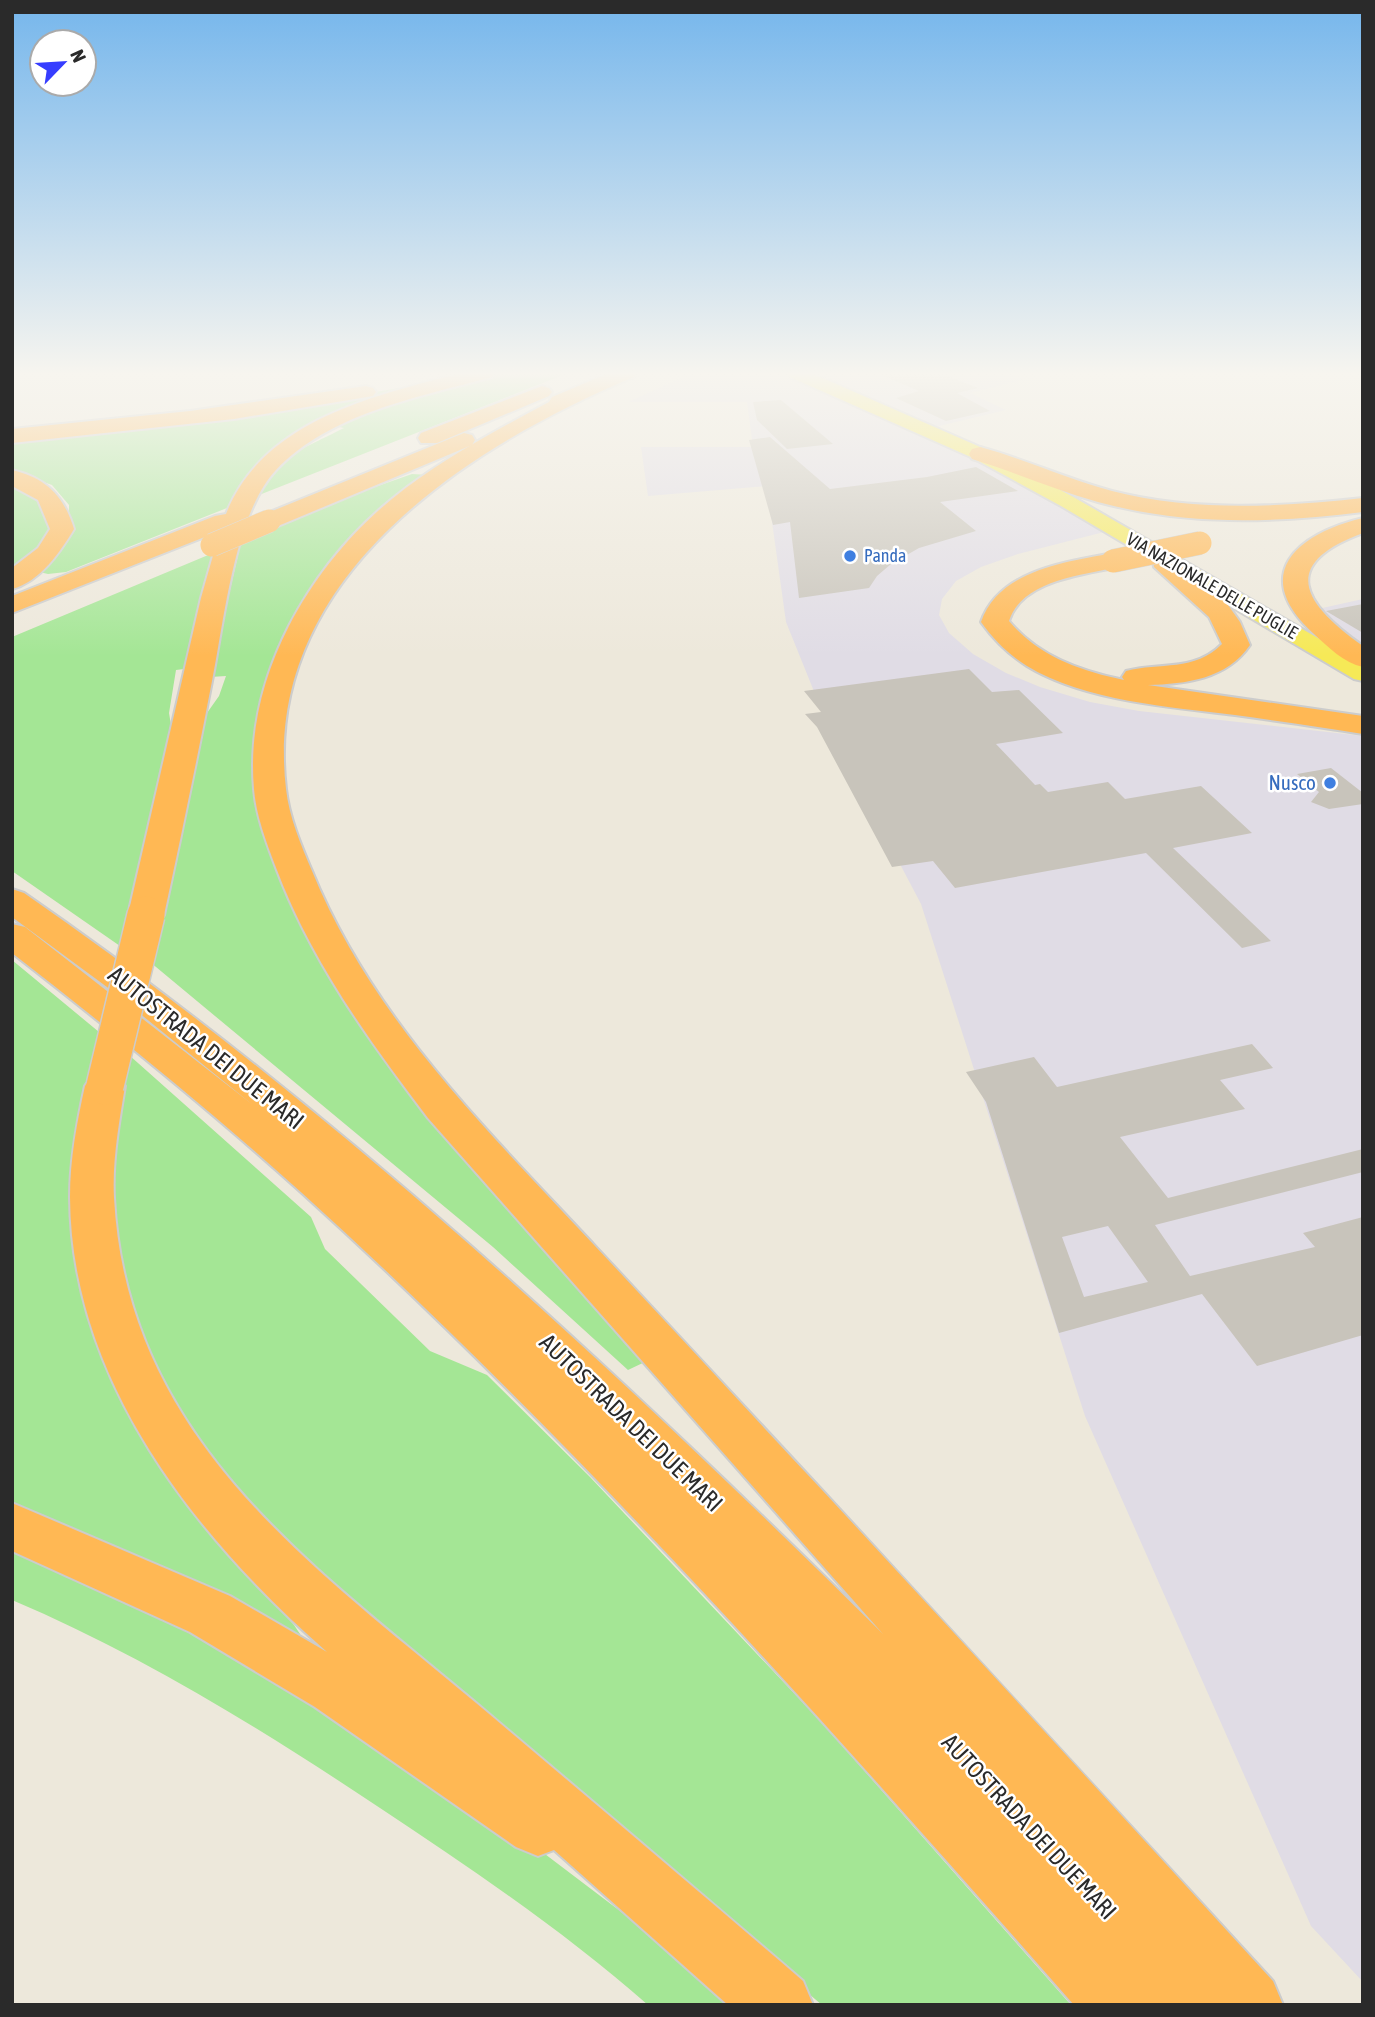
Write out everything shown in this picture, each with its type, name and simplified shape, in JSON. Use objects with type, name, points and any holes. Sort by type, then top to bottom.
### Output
[{"type":"highway","points":[[266,467],[241,504],[224,563],[94,1142],[92,1197],[95,1242],[115,1331],[133,1376],[156,1420],[227,1518],[338,1626],[435,1706],[780,2005]]},
{"type":"highway","points":[[12,626],[212,545],[268,512],[378,467]]},
{"type":"highway","points":[[457,467],[409,498],[369,533],[326,584],[287,658],[271,720],[268,762],[270,793],[294,871],[339,965],[402,1057],[443,1108],[883,1594],[1249,2005]]},
{"type":"highway","points":[[1019,467],[1099,494],[1177,509],[1272,514],[1358,513]]},
{"type":"highway","points":[[12,477],[39,489],[56,505],[62,529],[47,553],[12,581]]},
{"type":"highway","points":[[12,605],[224,521],[268,512]]},
{"type":"highway","points":[[1358,513],[1113,561],[1036,582],[1014,594],[997,608],[995,622],[1001,633],[1014,646],[1099,685],[1157,696],[1363,725]]},
{"type":"highway","points":[[1358,513],[1335,534],[1314,546],[1297,566],[1294,577],[1300,601],[1307,614],[1332,638],[1363,659]]},
{"type":"highway","points":[[1071,673],[1094,677],[1163,676],[1194,672],[1217,664],[1229,654],[1236,645],[1234,629],[1223,615],[1167,567],[1166,559]]},
{"type":"highway","name":"AUTOSTRADA DEI DUE MARI","points":[[12,900],[132,988],[237,1071],[478,1276],[786,1573],[977,1770],[1196,2005]]},
{"type":"highway","name":"AUTOSTRADA DEI DUE MARI","points":[[12,935],[207,1088],[444,1298],[749,1601],[939,1804],[1119,2005]]},
{"type":"highway","points":[[12,1526],[211,1614],[336,1688],[510,1804],[780,2005]]},
{"type":"main road","name":"VIA NAZIONALE DELLE PUGLIE","points":[[1003,467],[1363,674]]},
{"type":"shaded area","points":[[644,467],[990,467],[1104,532],[1018,554],[981,567],[956,581],[942,599],[939,615],[949,633],[973,654],[1006,673],[1040,687],[1090,702],[1139,711],[1363,736],[1363,1982],[1311,1926],[1085,1416],[921,904],[830,731],[786,622],[767,486],[648,496]]},
{"type":"shaded area","points":[[1363,599],[1363,648],[1318,609]]},
{"type":"green space","points":[[12,467],[258,467],[245,480],[232,506],[66,572],[48,574],[39,572],[69,530],[69,505],[52,485],[12,471]]},
{"type":"green space","points":[[277,467],[330,467],[254,497]]},
{"type":"green space","points":[[412,474],[430,475],[370,524],[267,685],[295,904],[649,1360],[628,1370],[493,1247],[150,962],[202,720],[219,696],[226,676],[210,677],[241,542],[355,494]]},
{"type":"green space","points":[[12,485],[40,493],[55,521],[46,543],[12,574]]},
{"type":"green space","points":[[213,553],[192,668],[176,670],[169,713],[173,737],[120,946],[12,871],[12,637]]},
{"type":"green space","points":[[12,960],[99,1032],[85,1088],[119,1393],[139,1432],[202,1525],[294,1625],[300,1634],[298,1638],[77,1530],[12,1504]]},
{"type":"green space","points":[[129,1055],[311,1217],[325,1249],[430,1351],[487,1375],[590,1477],[823,1724],[1071,2005],[822,2005],[268,1536],[174,1412],[129,1309],[112,1219],[113,1134]]},
{"type":"green space","points":[[12,1543],[194,1630],[500,1820],[744,2005],[648,2005],[584,1952],[517,1902],[291,1750],[155,1669],[12,1600]]},
{"type":"building","points":[[757,467],[805,467],[830,489],[927,477],[976,467],[1018,491],[940,502],[976,531],[919,548],[891,564],[877,576],[869,588],[799,598],[790,522],[773,525]]},
{"type":"building","points":[[1363,604],[1363,633],[1326,611]]},
{"type":"building","points":[[969,669],[992,692],[1019,690],[1063,733],[996,744],[1035,785],[1040,784],[1048,792],[1108,782],[1125,799],[1201,786],[1252,833],[1173,848],[1271,941],[1242,948],[1146,853],[955,888],[933,861],[892,867],[817,727],[805,714],[821,712],[804,691]]},
{"type":"building","name":"Nusco","points":[[1331,768],[1363,793],[1363,804],[1329,809],[1311,802],[1319,792],[1297,774]]},
{"type":"building","points":[[1252,1044],[1273,1068],[1220,1080],[1245,1109],[1120,1137],[1168,1198],[1363,1149],[1363,1172],[1155,1225],[1190,1276],[1315,1247],[1303,1233],[1363,1217],[1363,1335],[1257,1366],[1202,1294],[1059,1333],[986,1102],[966,1072],[1034,1057],[1057,1087]],"holes":[[[1108,1226],[1148,1282],[1084,1297],[1062,1237]]]},
{"type":"place","name":"Panda","points":[[850,556]]},
{"type":"place","name":"Nusco","points":[[1330,783]]}]
